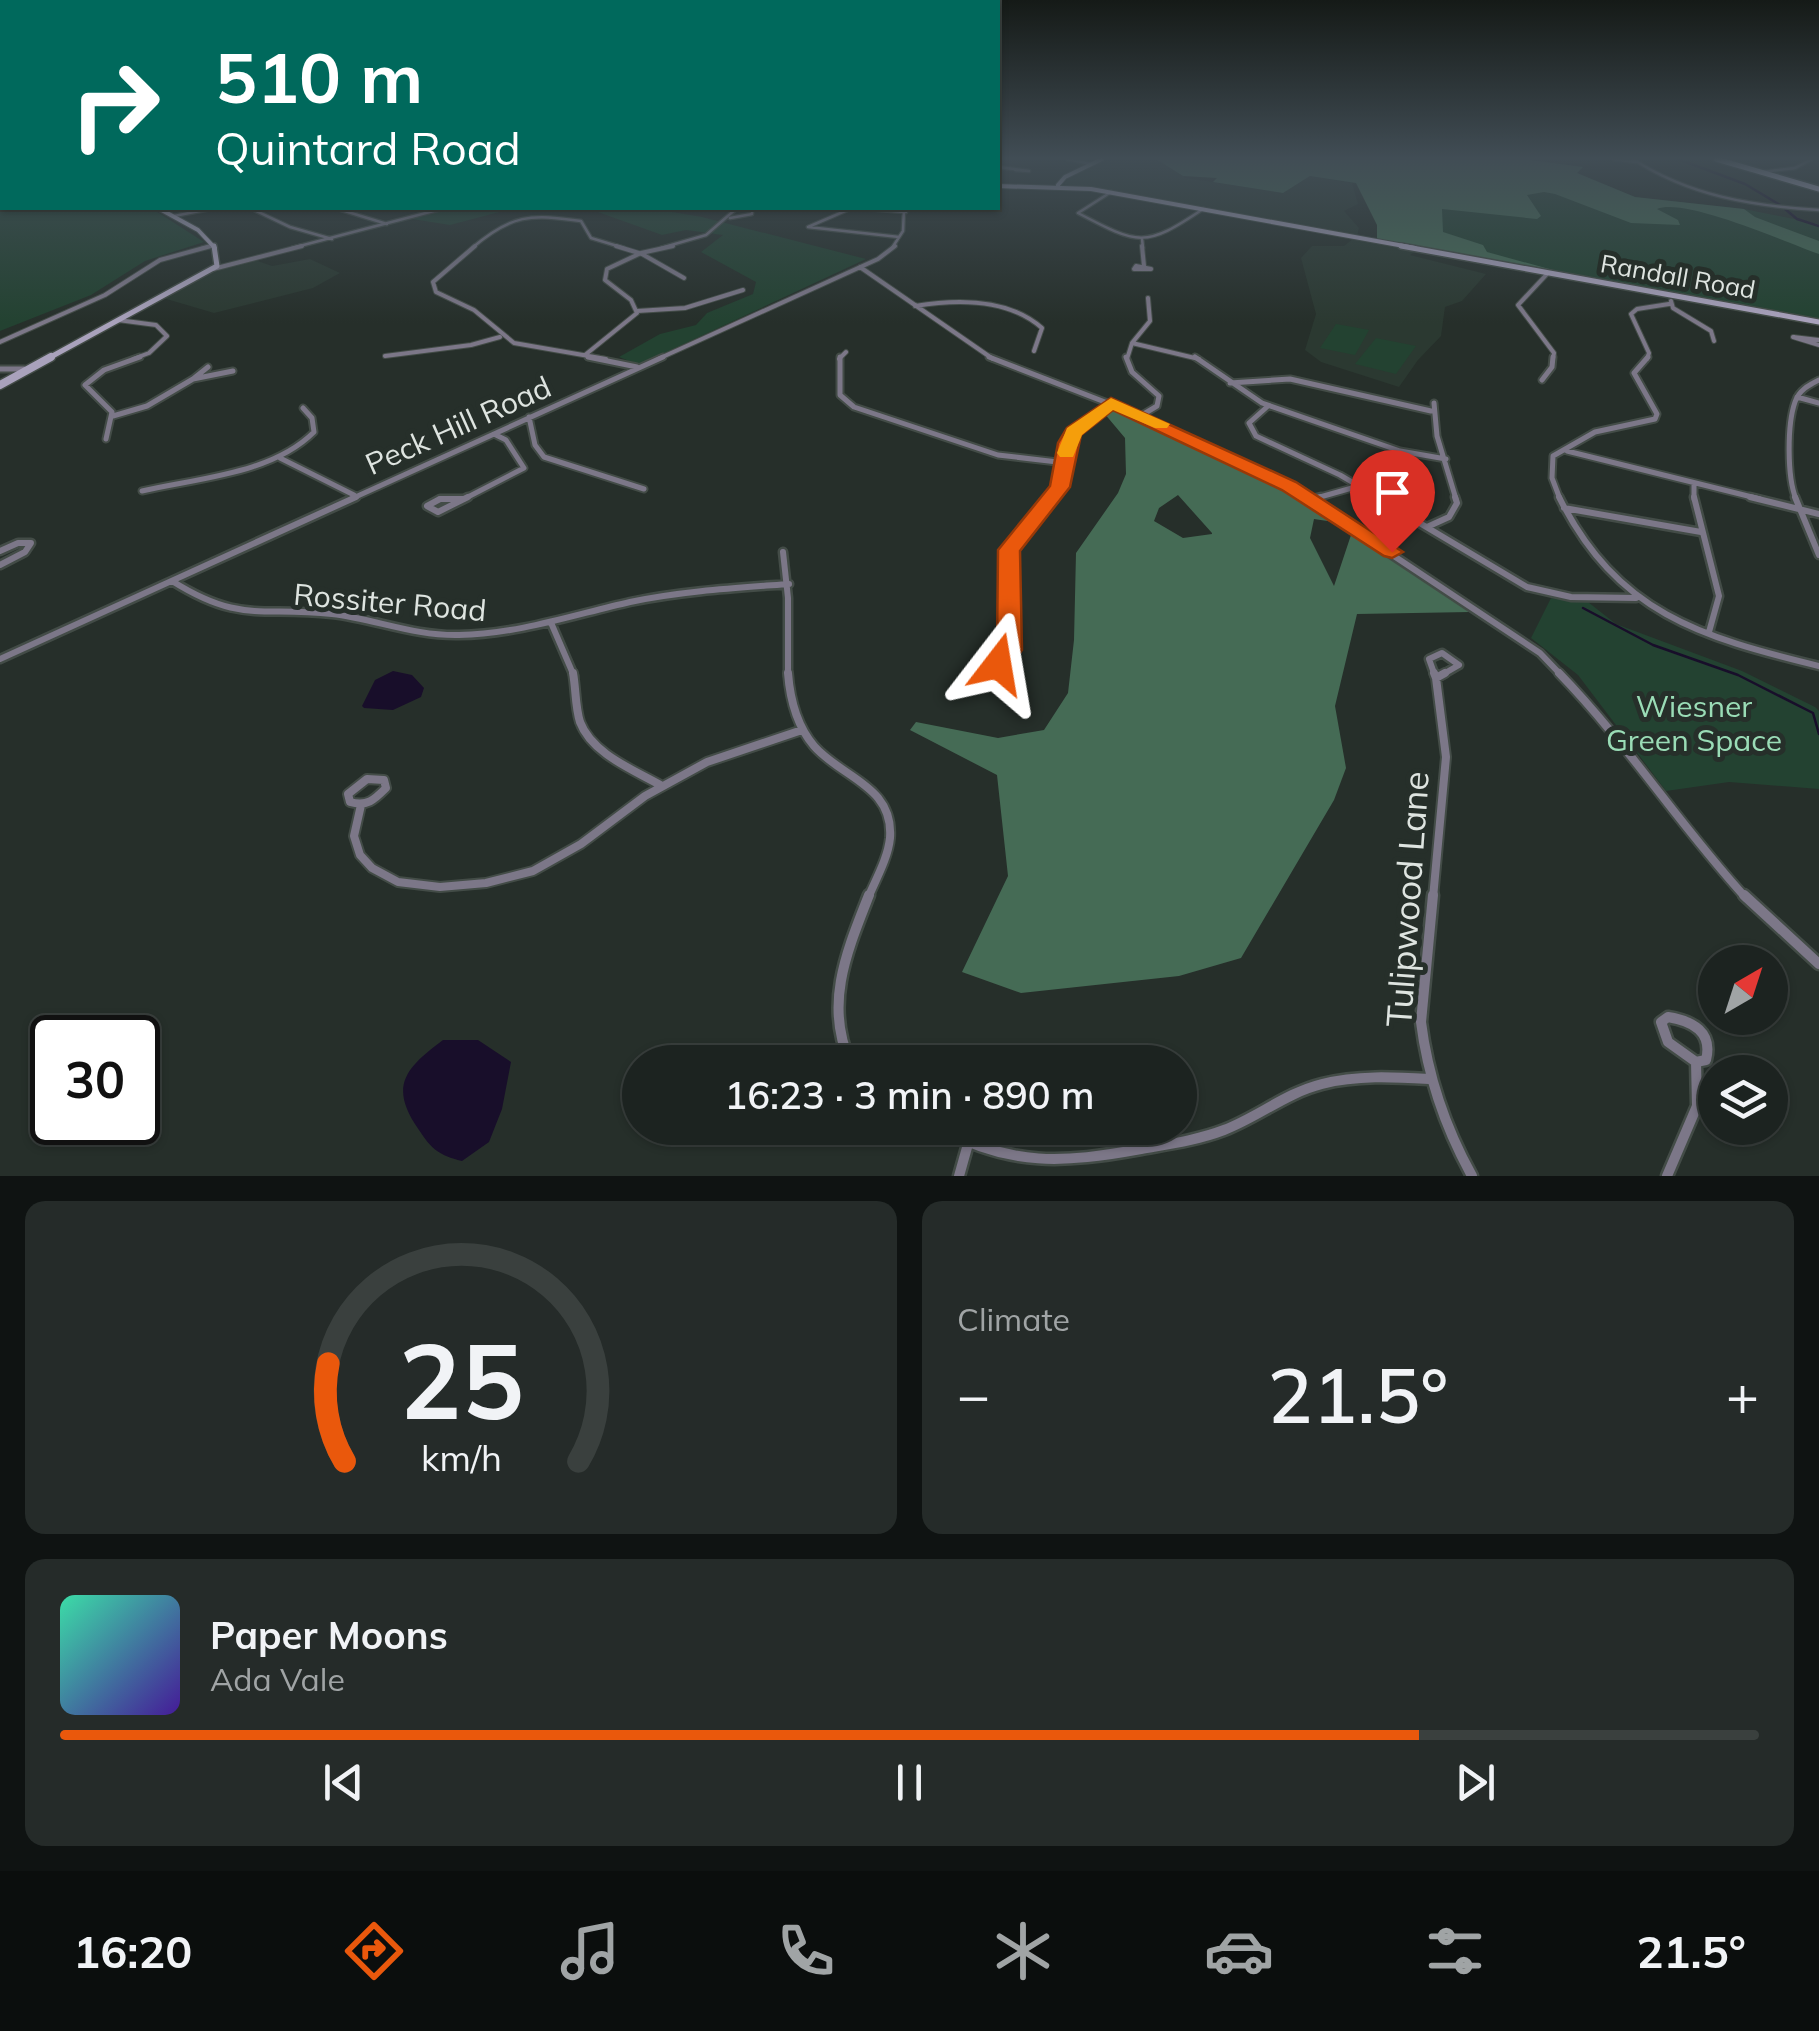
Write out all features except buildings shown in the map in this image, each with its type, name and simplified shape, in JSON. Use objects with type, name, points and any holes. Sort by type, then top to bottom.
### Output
[{"type":"street","points":[[170,214],[214,244],[218,258],[214,269]]},
{"type":"street","points":[[174,216],[185,214]]},
{"type":"street","points":[[262,214],[332,239]]},
{"type":"street","points":[[355,214],[387,224]]},
{"type":"street","points":[[0,384],[214,269],[420,214]]},
{"type":"street","points":[[637,311],[632,300],[604,276],[612,265],[708,236],[732,214]]},
{"type":"street","points":[[729,218],[752,214]]},
{"type":"street","points":[[838,214],[808,226],[899,238],[904,214]]},
{"type":"street","points":[[1079,214],[1124,236],[1142,239],[1164,235],[1196,214]]},
{"type":"street","name":"Randall Road","points":[[1229,214],[1819,322]]},
{"type":"street","points":[[638,368],[533,348],[501,336],[477,312],[436,292],[432,285],[496,226],[530,217],[574,219],[586,224],[585,232],[591,238],[642,254],[684,278]]},
{"type":"street","name":"Peck Hill Road","points":[[0,659],[860,267],[892,251],[899,238]]},
{"type":"street","points":[[1142,239],[1144,266]]},
{"type":"street","points":[[0,342],[105,295],[160,260],[214,244]]},
{"type":"street","points":[[860,267],[998,363],[1141,416],[1312,500],[1560,669],[1604,718],[1712,861],[1752,904],[1819,964]]},
{"type":"street","points":[[1542,380],[1552,366],[1554,353],[1518,305],[1548,273]]},
{"type":"street","points":[[637,311],[685,308],[743,290]]},
{"type":"street","points":[[1669,304],[1673,295]]},
{"type":"street","points":[[1141,416],[1157,406],[1158,396],[1127,363],[1132,343],[1150,321],[1148,298]]},
{"type":"street","points":[[914,306],[958,301],[1021,314],[1042,328],[1034,351]]},
{"type":"street","points":[[1714,341],[1711,330],[1669,304],[1637,309],[1631,314],[1649,353],[1646,362],[1634,372],[1657,414],[1655,419],[1595,432],[1550,462],[1552,479],[1564,508],[1592,550],[1636,598],[1709,632],[1819,666]]},
{"type":"street","points":[[584,355],[628,324],[637,311]]},
{"type":"street","points":[[106,439],[113,416],[107,404],[85,388],[88,380],[148,353],[166,336],[156,324],[117,320]]},
{"type":"street","points":[[385,356],[470,345],[501,336]]},
{"type":"street","points":[[1132,343],[1193,354],[1229,383],[1268,406],[1400,451],[1446,459]]},
{"type":"street","points":[[846,352],[838,364],[840,395],[854,407],[998,455],[1066,463]]},
{"type":"street","points":[[113,416],[147,406],[208,367]]},
{"type":"street","points":[[0,369],[24,369]]},
{"type":"street","points":[[193,380],[233,371]]},
{"type":"street","points":[[1229,383],[1290,379],[1431,411]]},
{"type":"street","points":[[1819,380],[1796,397],[1788,480],[1819,554]]},
{"type":"street","points":[[1796,397],[1819,403]]},
{"type":"street","points":[[998,664],[1010,650],[1009,550],[1060,487],[1073,432],[1111,403]]},
{"type":"street","points":[[1426,527],[1449,517],[1456,507],[1431,411],[1434,403]]},
{"type":"street","points":[[1268,406],[1252,418],[1252,433],[1359,486],[1508,578],[1537,590],[1571,597],[1636,598]]},
{"type":"street","points":[[142,491],[280,458],[301,446],[314,432],[312,418],[303,408]]},
{"type":"street","points":[[529,417],[535,445],[544,457],[644,489]]},
{"type":"street","points":[[464,499],[440,499],[427,506],[438,512],[464,499],[524,468],[524,462],[506,440],[493,434]]},
{"type":"street","points":[[1566,451],[1819,514]]},
{"type":"street","points":[[280,458],[355,496]]},
{"type":"street","points":[[1694,483],[1701,532],[1720,594],[1716,621],[1709,632]]},
{"type":"street","points":[[1312,500],[1359,486]]},
{"type":"street","points":[[1564,508],[1701,532]]},
{"type":"street","points":[[783,552],[788,584],[786,687],[802,730],[818,752],[870,786],[888,805],[890,841],[853,938],[838,997],[835,1024],[840,1045]]},
{"type":"street","name":"Rossiter Road","points":[[172,580],[210,606],[252,615],[326,613],[405,632],[444,635],[502,633],[552,625],[652,598],[788,584]]},
{"type":"street","points":[[552,625],[571,664],[576,684],[574,704],[586,735],[604,751],[662,786]]},
{"type":"street","name":"Tulipwood Lane","points":[[1436,678],[1457,668],[1457,660],[1442,653],[1431,655],[1429,664],[1436,678],[1446,756],[1421,1022],[1429,1078],[1457,1150],[1472,1176]]},
{"type":"street","points":[[361,804],[354,836],[360,855],[372,868],[398,882],[440,887],[486,883],[533,871],[580,844],[626,808],[707,762],[802,730]]},
{"type":"street","points":[[367,779],[384,780],[386,788],[380,797],[361,804],[350,802],[350,790],[367,779]]},
{"type":"street","points":[[1667,1176],[1700,1098],[1696,1062],[1669,1044],[1661,1022],[1668,1017],[1697,1026],[1708,1038],[1711,1047],[1706,1060],[1696,1062]]},
{"type":"street","points":[[1197,1138],[1302,1090],[1330,1082],[1369,1076],[1429,1078]]},
{"type":"street","points":[[959,1176],[968,1145]]},
{"type":"street","points":[[971,1145],[1020,1161],[1072,1162],[1162,1145]]},
{"type":"shaded area","points":[[1232,214],[1347,214],[1359,228],[1357,236]]},
{"type":"shaded area","points":[[1354,238],[1417,250],[1410,255],[1486,274],[1462,301],[1445,307],[1441,336],[1399,387],[1321,362],[1305,350],[1316,314],[1301,258],[1312,246],[1344,246]]},
{"type":"shaded area","points":[[310,259],[340,273],[313,288],[214,313],[163,298],[209,273],[255,260],[272,266]]},
{"type":"shaded area","points":[[393,671],[412,675],[424,688],[421,697],[393,710],[364,708],[375,680]]},
{"type":"shaded area","points":[[443,1040],[478,1040],[511,1062],[502,1109],[489,1142],[462,1161],[432,1147],[410,1115],[403,1090],[410,1070]]},
{"type":"green space","points":[[0,214],[160,214],[204,242],[145,261],[91,295],[0,331]]},
{"type":"green space","points":[[432,214],[493,214],[450,225],[412,219]]},
{"type":"green space","points":[[603,214],[702,217],[866,259],[639,365],[619,357],[660,334],[696,325],[707,313],[753,294],[756,282],[701,252],[723,235],[686,230],[662,235]]},
{"type":"green space","points":[[1371,214],[1442,214],[1443,232],[1483,245],[1487,252],[1553,270],[1377,240],[1377,225]]},
{"type":"green space","points":[[1396,214],[1768,214],[1819,224],[1819,322],[1401,246]]},
{"type":"green space","points":[[1488,214],[1540,214],[1537,219]]},
{"type":"green space","points":[[1607,214],[1666,214],[1680,225],[1631,223]]},
{"type":"green space","points":[[1708,214],[1751,214],[1819,241],[1819,254],[1761,232]]},
{"type":"green space","points":[[1336,324],[1369,330],[1355,355],[1320,348]]},
{"type":"green space","points":[[1376,338],[1416,346],[1396,374],[1355,364]]},
{"type":"green space","points":[[1112,406],[1250,469],[1337,519],[1314,519],[1310,538],[1334,586],[1352,532],[1470,612],[1357,614],[1335,706],[1346,768],[1334,800],[1241,958],[1179,976],[1021,993],[962,972],[1008,876],[997,775],[910,730],[916,722],[998,738],[1044,730],[1068,693],[1076,553],[1118,493],[1126,474],[1125,438],[1104,413]],"holes":[[[1178,495],[1212,534],[1183,538],[1154,521],[1159,508]]]},
{"type":"green space","name":"Wiesner Green Space","points":[[1551,598],[1588,602],[1616,624],[1742,671],[1815,707],[1819,711],[1819,789],[1729,782],[1666,791],[1578,675],[1531,638]]},
{"type":"waterway","points":[[1791,214],[1819,226]]},
{"type":"waterway","points":[[1583,608],[1653,645],[1738,675],[1813,713],[1819,734]]},
{"type":"slow traffic","points":[[1066,453],[1073,432],[1111,403],[1161,424]]},
{"type":"route","points":[[998,664],[1010,650],[1009,550],[1060,487],[1073,432],[1111,403],[1289,486],[1392,552]]}]
